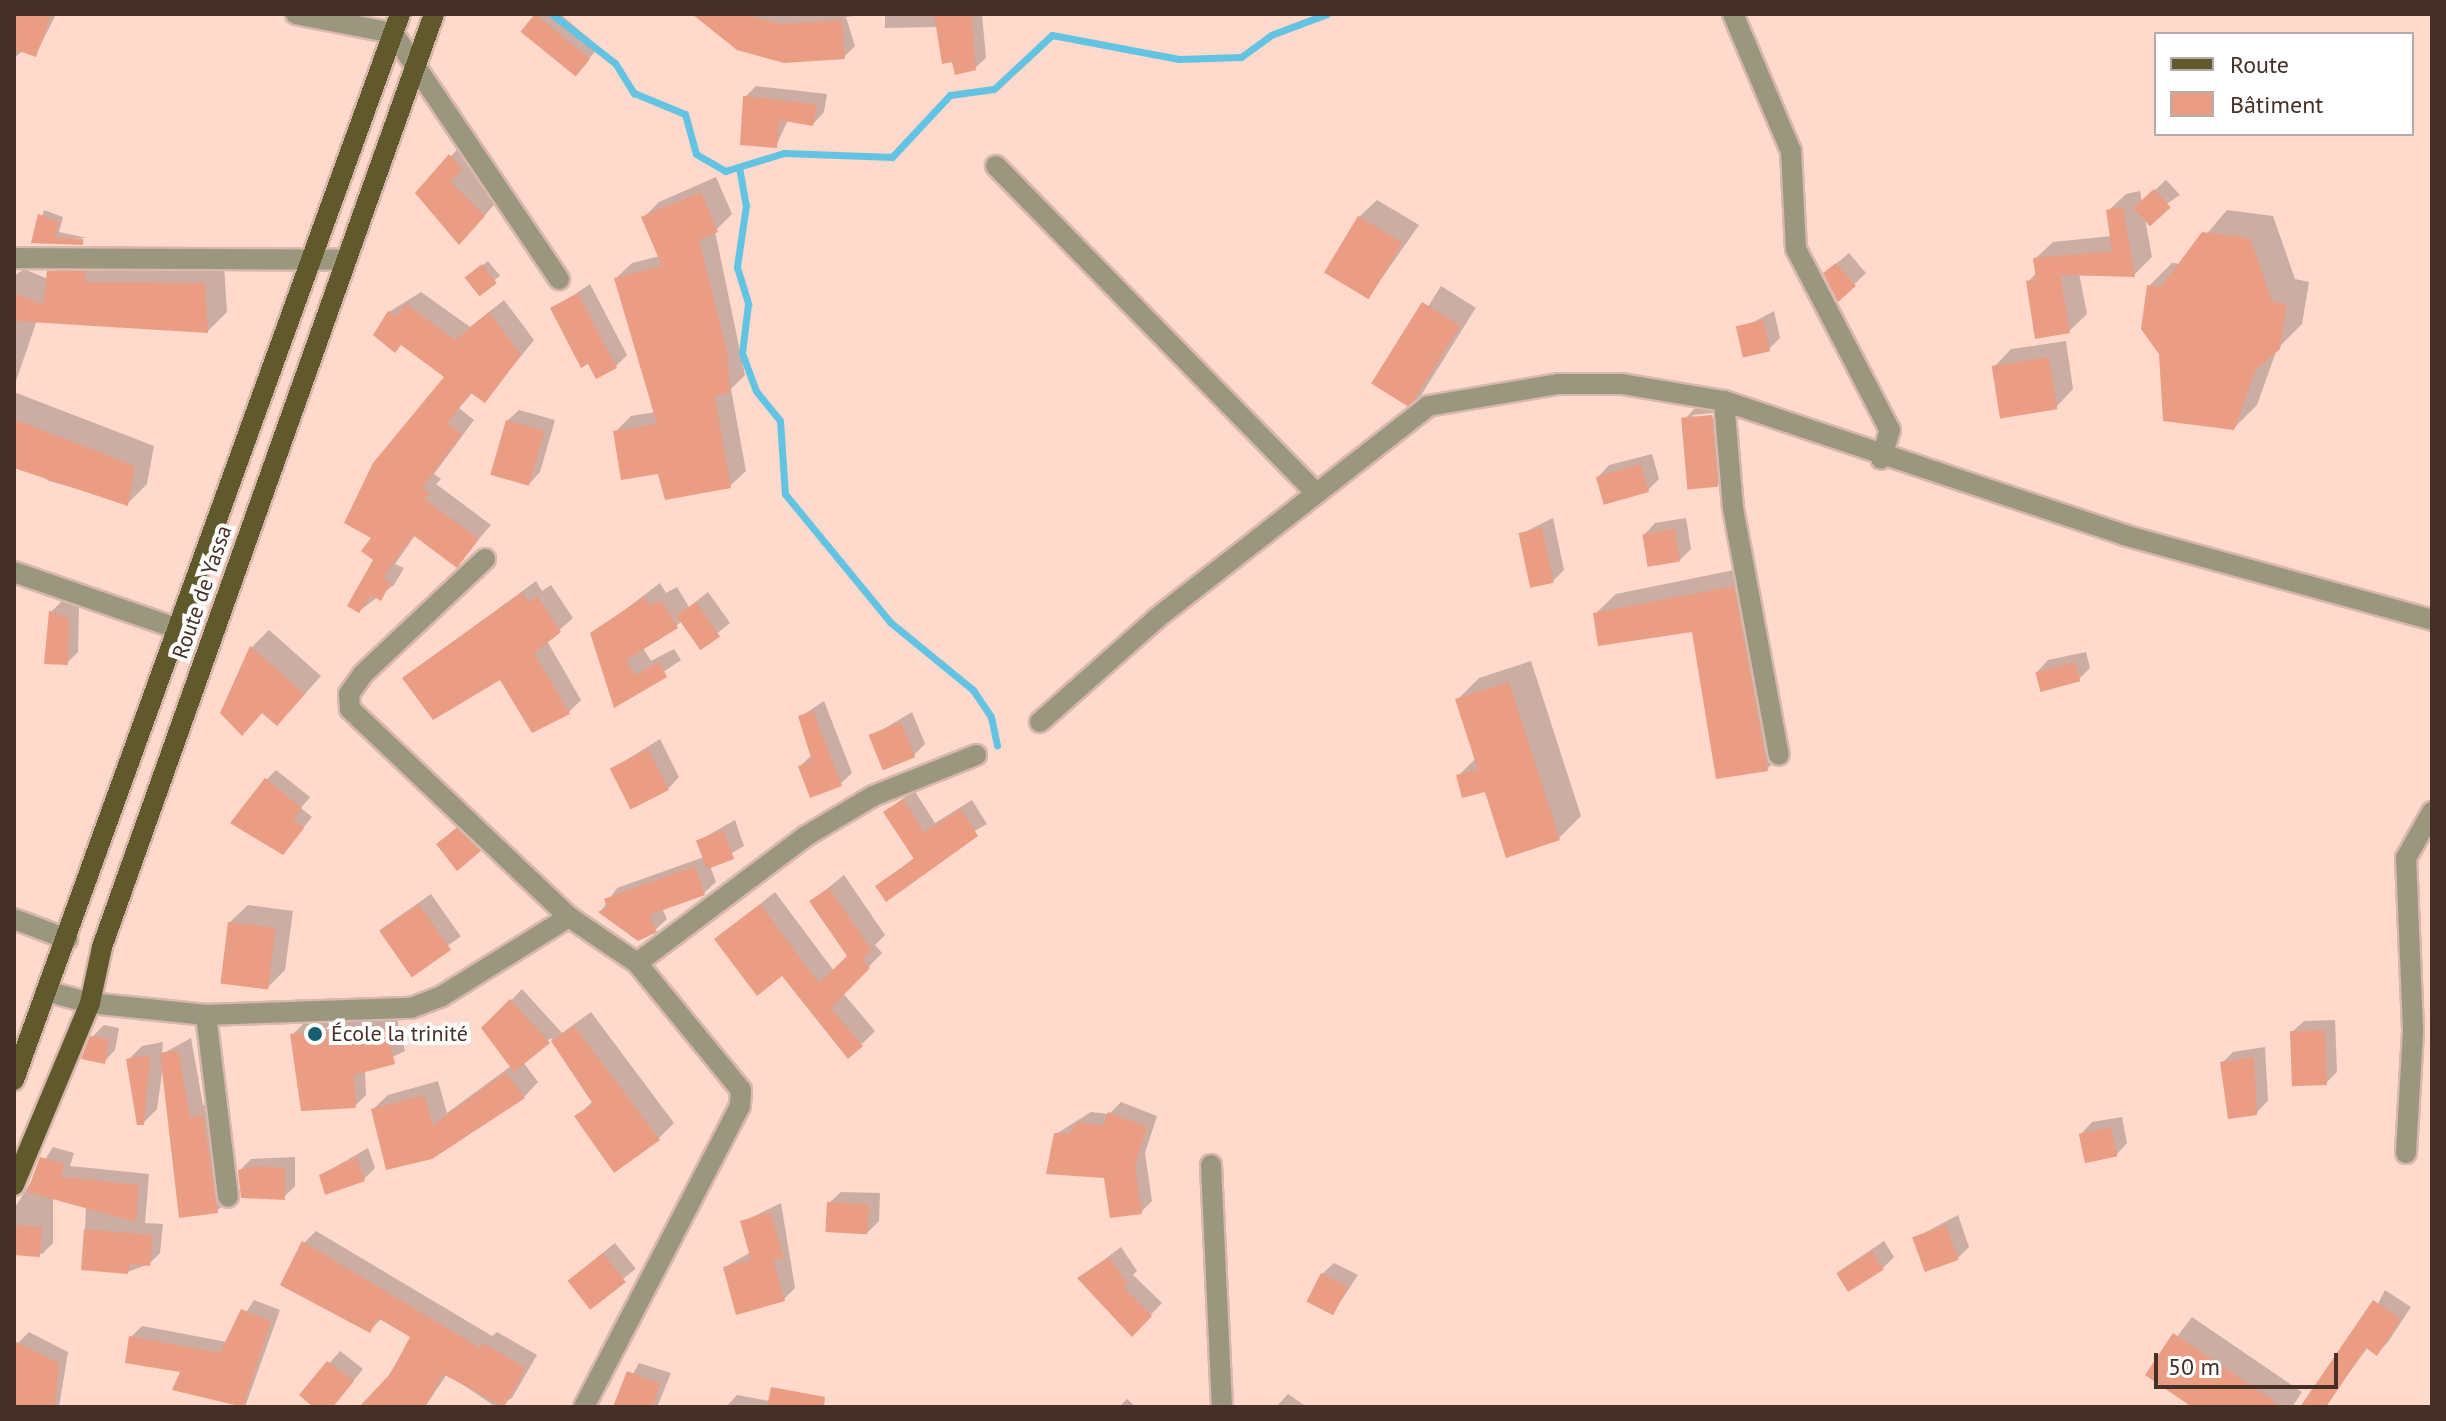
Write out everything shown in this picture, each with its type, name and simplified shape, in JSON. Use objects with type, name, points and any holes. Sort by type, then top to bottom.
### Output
[{"type":"main road","name":"Route de Yassa","points":[[14,1185],[90,1003],[102,947],[434,14]]},
{"type":"main road","name":"Route de Yassa","points":[[14,1080],[314,260],[397,24]]},
{"type":"street","points":[[296,14],[397,24],[416,66],[559,279]]},
{"type":"street","points":[[1733,14],[1791,151],[1796,249],[1890,430],[1881,459]]},
{"type":"street","points":[[996,166],[1315,492]]},
{"type":"street","points":[[14,258],[345,260]]},
{"type":"street","points":[[1040,722],[1315,492],[1428,406],[1558,384],[1622,384],[1724,401],[1881,459],[2432,620]]},
{"type":"street","points":[[1724,401],[1733,508],[1779,755]]},
{"type":"street","points":[[485,559],[363,674],[349,694],[350,709],[569,917],[637,963],[741,1090],[741,1098],[584,1407]]},
{"type":"street","points":[[14,572],[179,629]]},
{"type":"street","points":[[637,963],[806,836],[873,796],[976,755]]},
{"type":"street","points":[[2406,1153],[2413,1030],[2403,892],[2406,858],[2432,812]]},
{"type":"street","points":[[46,991],[90,1003],[206,1015],[411,1008],[442,996],[569,917]]},
{"type":"street","points":[[14,919],[67,939]]},
{"type":"street","points":[[206,1015],[228,1197]]},
{"type":"street","points":[[1211,1165],[1222,1407]]},
{"type":"building","points":[[14,14],[51,14],[36,57],[14,49]]},
{"type":"building","points":[[535,14],[590,59],[576,77],[521,32]]},
{"type":"building","points":[[692,14],[744,14],[781,24],[842,20],[845,59],[784,63],[737,50]]},
{"type":"building","points":[[934,14],[971,14],[976,70],[955,75],[952,62],[942,64]]},
{"type":"building","points":[[743,96],[817,104],[813,126],[779,120],[777,148],[740,145]]},
{"type":"building","points":[[449,154],[463,170],[450,181],[485,216],[459,245],[415,193]]},
{"type":"building","points":[[2154,189],[2171,208],[2150,226],[2133,208]]},
{"type":"building","points":[[701,192],[718,232],[699,240],[727,351],[730,393],[715,396],[731,488],[665,500],[658,474],[621,480],[613,431],[657,424],[614,278],[662,266],[641,217]]},
{"type":"building","points":[[2123,207],[2135,277],[2060,275],[2070,333],[2035,339],[2026,281],[2036,279],[2033,258],[2112,251],[2106,210]]},
{"type":"building","points":[[38,214],[59,222],[55,237],[83,239],[83,245],[31,243]]},
{"type":"building","points":[[1358,216],[1403,243],[1369,299],[1324,273]]},
{"type":"building","points":[[2202,232],[2250,238],[2272,301],[2287,305],[2280,349],[2256,369],[2234,430],[2163,421],[2159,354],[2141,329],[2147,285],[2161,287]]},
{"type":"building","points":[[1836,263],[1856,286],[1838,302],[1823,273]]},
{"type":"building","points":[[482,264],[497,283],[479,296],[465,278]]},
{"type":"building","points":[[47,271],[85,271],[86,282],[205,283],[208,333],[14,321],[14,293],[43,305]]},
{"type":"building","points":[[578,293],[617,368],[596,379],[588,364],[581,368],[550,308]]},
{"type":"building","points":[[1422,302],[1460,326],[1409,407],[1371,383]]},
{"type":"building","points":[[406,304],[455,340],[489,312],[521,355],[485,403],[471,393],[447,423],[462,434],[422,488],[430,493],[424,499],[479,539],[457,568],[413,535],[383,578],[391,582],[381,601],[371,595],[359,613],[347,606],[373,560],[361,551],[371,538],[344,523],[373,463],[444,377],[401,345],[395,353],[373,335],[388,311],[397,316]]},
{"type":"building","points":[[1763,320],[1770,351],[1743,357],[1736,326]]},
{"type":"building","points":[[2049,357],[2057,409],[2000,418],[1992,366]]},
{"type":"building","points":[[1712,415],[1718,487],[1687,489],[1681,418]]},
{"type":"building","points":[[14,419],[135,466],[128,506],[14,468]]},
{"type":"building","points":[[506,420],[544,431],[529,486],[490,475]]},
{"type":"building","points":[[1641,464],[1649,492],[1604,505],[1596,477]]},
{"type":"building","points":[[1542,528],[1554,583],[1530,588],[1519,533]]},
{"type":"building","points":[[1675,529],[1680,562],[1648,567],[1642,534]]},
{"type":"building","points":[[1734,586],[1768,771],[1716,779],[1692,632],[1598,646],[1593,613]]},
{"type":"building","points":[[522,592],[529,602],[537,596],[561,632],[534,653],[570,714],[532,733],[500,680],[433,720],[402,678]]},
{"type":"building","points":[[644,597],[650,606],[661,600],[678,628],[626,660],[635,675],[659,662],[667,677],[614,708],[590,633]]},
{"type":"building","points":[[696,602],[720,636],[700,650],[676,616]]},
{"type":"building","points":[[49,611],[69,618],[68,665],[44,664]]},
{"type":"building","points":[[250,646],[305,694],[277,726],[262,713],[242,736],[220,713]]},
{"type":"building","points":[[2075,662],[2080,681],[2041,692],[2035,673]]},
{"type":"building","points":[[1509,682],[1560,840],[1506,858],[1485,792],[1462,798],[1456,775],[1478,770],[1455,699]]},
{"type":"building","points":[[813,711],[842,786],[810,798],[798,766],[812,761],[798,716]]},
{"type":"building","points":[[901,722],[915,757],[883,770],[869,735]]},
{"type":"building","points":[[648,749],[669,790],[631,810],[610,769]]},
{"type":"building","points":[[265,778],[302,808],[293,819],[304,828],[283,855],[230,823]]},
{"type":"building","points":[[903,799],[924,832],[961,809],[978,836],[886,902],[875,886],[914,859],[883,812]]},
{"type":"building","points":[[457,828],[481,851],[457,871],[436,844]]},
{"type":"building","points":[[723,830],[734,859],[707,869],[696,840]]},
{"type":"building","points":[[695,866],[705,895],[649,915],[657,932],[638,941],[598,912],[607,907],[604,899]]},
{"type":"building","points":[[829,888],[872,950],[862,960],[870,968],[831,1008],[863,1046],[848,1059],[782,976],[757,996],[714,939],[760,904],[819,983],[847,956],[809,901]]},
{"type":"building","points":[[419,904],[451,950],[412,977],[380,932]]},
{"type":"building","points":[[228,922],[276,928],[268,989],[220,984]]},
{"type":"building","points":[[510,999],[550,1043],[514,1072],[481,1028]]},
{"type":"building","points":[[574,1026],[660,1140],[614,1173],[574,1116],[593,1104],[551,1041]]},
{"type":"building","points":[[386,1029],[395,1064],[354,1075],[356,1108],[301,1111],[290,1034]]},
{"type":"building","points":[[2325,1030],[2327,1085],[2292,1086],[2290,1031]]},
{"type":"building","points":[[90,1036],[109,1039],[105,1064],[81,1059]]},
{"type":"building","points":[[178,1050],[190,1117],[203,1115],[218,1213],[179,1218],[160,1053]]},
{"type":"building","points":[[150,1055],[144,1125],[137,1125],[126,1059]]},
{"type":"building","points":[[2254,1057],[2257,1115],[2228,1119],[2220,1062]]},
{"type":"building","points":[[506,1072],[525,1098],[432,1159],[386,1170],[371,1109],[424,1095],[433,1125]]},
{"type":"building","points":[[1108,1112],[1147,1127],[1135,1165],[1142,1214],[1110,1218],[1104,1178],[1046,1174],[1054,1133],[1068,1134],[1078,1122],[1104,1125]]},
{"type":"building","points":[[2111,1127],[2117,1156],[2085,1163],[2079,1134]]},
{"type":"building","points":[[40,1157],[64,1164],[61,1177],[139,1185],[136,1222],[27,1192]]},
{"type":"building","points":[[357,1157],[365,1181],[325,1195],[319,1175]]},
{"type":"building","points":[[257,1166],[285,1168],[285,1200],[241,1198],[238,1170]]},
{"type":"building","points":[[827,1202],[869,1204],[867,1234],[825,1232]]},
{"type":"building","points":[[770,1212],[784,1258],[773,1260],[785,1301],[736,1315],[723,1267],[751,1260],[740,1221]]},
{"type":"building","points":[[14,1225],[42,1227],[40,1257],[14,1255]]},
{"type":"building","points":[[1946,1225],[1959,1260],[1925,1272],[1912,1237]]},
{"type":"building","points":[[84,1229],[153,1235],[150,1266],[130,1264],[128,1274],[81,1270]]},
{"type":"building","points":[[302,1241],[480,1348],[483,1343],[526,1368],[504,1407],[443,1374],[425,1407],[359,1407],[391,1373],[410,1337],[378,1318],[370,1333],[280,1285]]},
{"type":"building","points":[[1872,1251],[1884,1270],[1848,1292],[1836,1273]]},
{"type":"building","points":[[603,1253],[626,1282],[590,1310],[568,1281]]},
{"type":"building","points":[[1109,1257],[1128,1284],[1123,1287],[1152,1316],[1132,1337],[1077,1278]]},
{"type":"building","points":[[1321,1273],[1348,1287],[1333,1315],[1306,1302]]},
{"type":"building","points":[[2373,1300],[2401,1319],[2377,1356],[2366,1348],[2326,1407],[2300,1407]]},
{"type":"building","points":[[241,1309],[271,1321],[243,1407],[172,1390],[180,1372],[125,1363],[129,1336],[220,1353]]},
{"type":"building","points":[[2173,1333],[2283,1407],[2192,1407],[2145,1375]]},
{"type":"building","points":[[16,1342],[59,1363],[55,1407],[14,1407]]},
{"type":"building","points":[[327,1361],[354,1381],[333,1407],[313,1407],[299,1395]]},
{"type":"building","points":[[627,1371],[661,1384],[652,1407],[613,1407]]},
{"type":"building","points":[[771,1387],[825,1397],[824,1407],[767,1407]]},
{"type":"waterway","points":[[552,14],[615,63],[634,93],[685,114],[696,154],[725,171],[784,153],[892,157],[950,95],[994,89],[1052,35],[1179,59],[1241,57],[1271,35],[1327,14]]},
{"type":"waterway","points":[[739,167],[746,205],[737,267],[748,304],[742,353],[756,391],[780,421],[785,494],[890,622],[973,690],[991,717],[997,745]]},
{"type":"place","name":"École la trinité","points":[[315,1034]]}]
